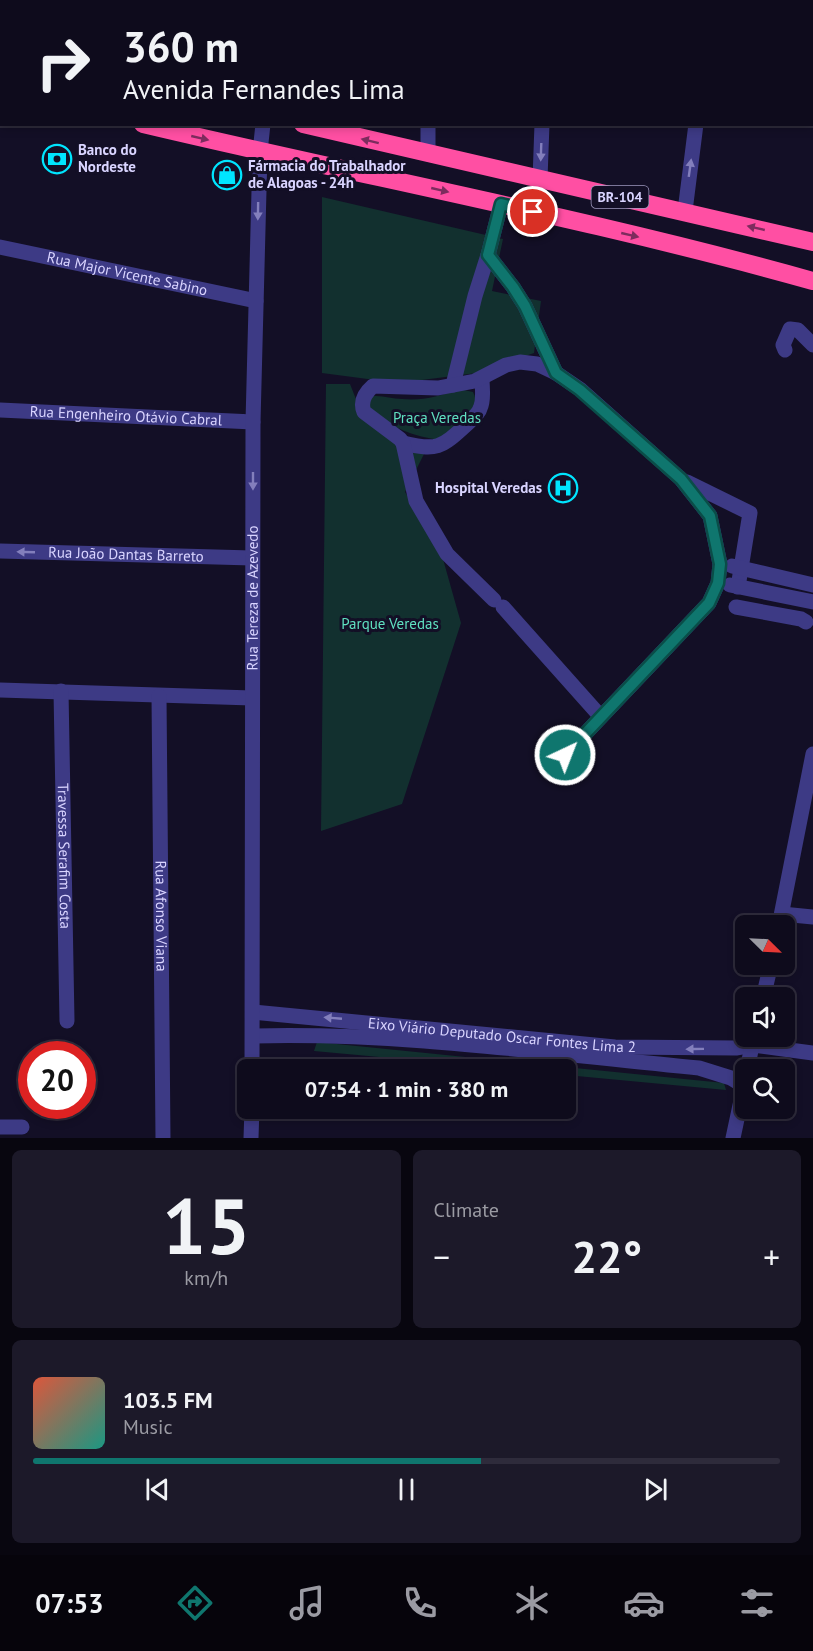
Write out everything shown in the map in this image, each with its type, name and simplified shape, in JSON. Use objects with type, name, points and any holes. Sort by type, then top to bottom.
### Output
[{"type":"highway","name":"BR-104","points":[[151,126],[501,204],[813,281]]},
{"type":"highway","name":"BR-104","points":[[311,126],[813,242]]},
{"type":"street","name":"Rua Tereza de Azevedo","points":[[252,1059],[253,422],[260,152],[263,126]]},
{"type":"street","points":[[428,126],[428,154]]},
{"type":"street","points":[[540,179],[542,126]]},
{"type":"street","points":[[684,211],[696,126]]},
{"type":"street","points":[[453,385],[501,204]]},
{"type":"street","name":"Rua Major Vicente Sabino","points":[[0,247],[256,301]]},
{"type":"street","points":[[488,255],[525,306],[556,373]]},
{"type":"street","points":[[785,350],[783,345],[790,329],[798,330],[813,345]]},
{"type":"street","points":[[565,755],[601,717],[709,603],[718,583],[720,564],[710,516],[681,479],[580,390],[556,373],[537,364],[520,362],[506,365],[482,378],[438,388],[373,386],[368,390],[363,401],[364,412],[403,443],[416,501],[447,554],[499,604],[601,717]]},
{"type":"street","points":[[403,443],[420,447],[446,444],[477,414],[481,407],[482,378]]},
{"type":"street","name":"Rua Engenheiro Otávio Cabral","points":[[0,410],[253,422]]},
{"type":"street","points":[[681,479],[750,513],[738,587]]},
{"type":"street","name":"Rua João Dantas Barreto","points":[[0,551],[252,558]]},
{"type":"street","points":[[720,564],[813,585]]},
{"type":"street","points":[[718,583],[813,602]]},
{"type":"street","points":[[736,607],[801,619],[806,622]]},
{"type":"street","points":[[0,690],[252,698]]},
{"type":"street","name":"Travessa Serafim Costa","points":[[61,691],[67,1021]]},
{"type":"street","name":"Rua Afonso Viana","points":[[159,696],[163,1138]]},
{"type":"street","points":[[781,915],[813,754]]},
{"type":"street","points":[[795,919],[813,918]]},
{"type":"street","name":"Eixo Viário Deputado Oscar Fontes Lima 2","points":[[253,1012],[615,1047],[727,1048],[735,1046]]},
{"type":"street","name":"Eixo Viário Deputado Oscar Fontes Lima 2","points":[[253,1036],[306,1034],[373,1037],[699,1068],[735,1079]]},
{"type":"street","name":"Eixo Viário Deputado Oscar Fontes Lima 2","points":[[784,1047],[813,1053]]},
{"type":"street","points":[[251,1138],[252,1119]]},
{"type":"street","points":[[733,1138],[737,1119]]},
{"type":"street","points":[[0,1127],[22,1127]]},
{"type":"green space","points":[[322,197],[503,239],[492,291],[541,301],[534,353],[477,373],[398,383],[322,373]]},
{"type":"green space","name":"Parque Veredas","points":[[326,384],[350,384],[363,417],[424,454],[405,492],[441,552],[461,623],[402,804],[321,831]]},
{"type":"green space","name":"Praça Veredas","points":[[459,389],[473,392],[476,400],[475,407],[472,414],[460,426],[440,440],[404,431],[371,413],[368,397],[424,399]]},
{"type":"green space","points":[[317,1042],[486,1059],[401,1059],[314,1051]]},
{"type":"green space","points":[[576,1068],[724,1083],[726,1090],[576,1076]]},
{"type":"place","name":"Banco do Nordeste","points":[[57,159]]},
{"type":"place","name":"Fármacia do Trabalhador de Alagoas - 24h","points":[[227,175]]},
{"type":"place","name":"Hospital Veredas","points":[[563,488]]},
{"type":"route","points":[[533,212],[501,204],[488,255],[525,306],[556,373],[580,390],[681,479],[710,516],[720,564],[718,583],[709,603],[565,755]]}]
